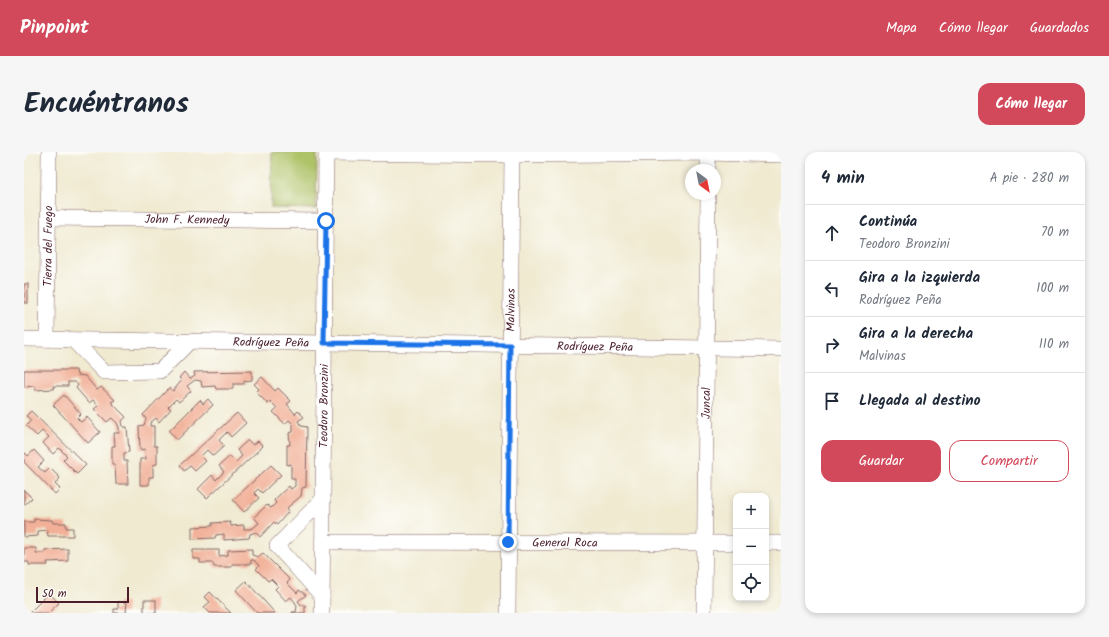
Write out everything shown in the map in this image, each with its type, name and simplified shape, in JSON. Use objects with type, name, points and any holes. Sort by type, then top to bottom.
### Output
[{"type":"street","name":"Tierra del Fuego","points":[[47,339],[49,152]]},
{"type":"street","points":[[326,152],[708,153],[781,155]]},
{"type":"street","name":"Teodoro Bronzini","points":[[322,613],[326,152]]},
{"type":"street","name":"Malvinas","points":[[508,613],[512,153]]},
{"type":"street","points":[[708,153],[708,164]]},
{"type":"street","name":"Juncal","points":[[704,613],[708,200]]},
{"type":"street","name":"John F. Kennedy","points":[[48,218],[326,221]]},
{"type":"street","name":"Rodríguez Peña","points":[[24,339],[781,349]]},
{"type":"street","points":[[73,340],[104,372],[160,371],[190,341]]},
{"type":"street","points":[[322,596],[277,546],[323,499]]},
{"type":"street","name":"General Roca","points":[[323,542],[733,543]]},
{"type":"street","points":[[769,543],[781,543]]},
{"type":"green space","points":[[272,152],[317,152],[316,209],[271,208]]},
{"type":"building","points":[[24,284],[28,284],[28,303],[24,303]]},
{"type":"building","points":[[24,370],[76,370],[77,375],[85,376],[97,390],[101,387],[115,400],[111,402],[126,417],[122,421],[123,427],[127,427],[129,452],[124,453],[124,461],[127,461],[128,484],[116,484],[115,464],[112,464],[112,446],[115,446],[114,433],[119,433],[117,423],[112,418],[107,422],[94,409],[98,406],[93,400],[89,403],[76,388],[78,385],[75,382],[68,382],[68,386],[53,386],[54,389],[35,390],[34,386],[24,387]]},
{"type":"building","points":[[252,371],[252,380],[244,381],[244,384],[233,384],[233,389],[216,389],[215,386],[202,387],[201,381],[195,380],[187,386],[191,391],[179,402],[176,399],[168,407],[171,409],[159,422],[156,418],[150,423],[150,426],[154,426],[154,446],[157,446],[157,464],[153,465],[153,477],[149,477],[149,485],[140,485],[140,459],[146,459],[145,449],[140,450],[139,426],[144,425],[146,419],[143,415],[169,388],[173,391],[182,380],[179,378],[184,372],[190,379],[195,376],[194,372]]},
{"type":"building","points":[[262,377],[275,391],[278,388],[291,401],[287,404],[295,414],[298,411],[304,417],[298,421],[301,426],[307,427],[306,487],[302,488],[301,496],[287,508],[289,511],[277,525],[274,522],[260,537],[256,532],[250,534],[249,538],[224,540],[224,534],[216,535],[215,538],[192,539],[192,527],[212,526],[212,523],[230,522],[231,526],[244,525],[244,529],[253,528],[259,523],[254,517],[267,505],[271,508],[276,503],[274,500],[289,486],[291,489],[295,486],[295,479],[291,479],[291,464],[287,465],[287,445],[290,445],[289,433],[293,432],[293,424],[289,420],[285,424],[273,412],[277,408],[270,401],[268,404],[256,392],[259,389],[254,384]]},
{"type":"building","points":[[64,395],[81,414],[77,418],[81,422],[87,417],[100,432],[88,443],[53,405]]},
{"type":"building","points":[[208,399],[213,405],[177,440],[169,431],[200,400],[203,404]]},
{"type":"building","points":[[31,411],[86,465],[77,474],[63,460],[67,456],[59,448],[53,454],[43,443],[49,437],[42,431],[37,436],[26,426],[31,420],[26,416]]},
{"type":"building","points":[[237,413],[246,423],[231,437],[227,432],[219,440],[224,446],[213,456],[207,450],[201,456],[206,461],[195,471],[190,466],[184,471],[180,465]]},
{"type":"building","points":[[248,440],[253,445],[258,441],[263,446],[207,498],[198,489],[212,475],[216,480],[224,472],[219,466],[230,456],[236,462],[242,456],[237,450]]},
{"type":"building","points":[[34,450],[44,461],[38,467],[45,473],[50,468],[60,478],[55,484],[60,489],[55,494],[24,462],[24,452],[28,456]]},
{"type":"building","points":[[271,465],[281,475],[262,493],[258,489],[254,493],[259,498],[244,512],[233,500]]},
{"type":"building","points":[[24,490],[32,498],[24,505]]},
{"type":"building","points":[[34,519],[52,520],[53,523],[66,523],[66,528],[73,528],[73,536],[48,536],[47,530],[38,531],[38,536],[24,537],[24,522],[34,522]]},
{"type":"building","points":[[24,548],[36,548],[36,553],[45,553],[45,550],[68,549],[68,561],[47,562],[48,565],[29,565],[29,562],[24,562]]},
{"type":"building","points":[[252,549],[252,555],[258,557],[263,553],[290,580],[287,583],[297,593],[299,590],[306,595],[298,601],[301,605],[305,605],[305,613],[292,613],[296,612],[297,606],[295,602],[291,597],[286,601],[275,589],[278,586],[271,579],[268,581],[256,569],[259,566],[254,560],[251,560],[251,564],[232,564],[232,567],[214,567],[213,563],[200,563],[200,559],[193,559],[193,550],[219,550],[219,556],[228,555],[228,550]]},
{"type":"building","points":[[246,581],[275,613],[257,613],[236,590]]},
{"type":"building","points":[[210,592],[231,613],[210,613],[204,607],[210,602],[205,597]]},
{"type":"building","points":[[49,593],[59,603],[48,613],[29,613]]},
{"type":"building","points":[[144,600],[156,600],[156,613],[144,613]]},
{"type":"building","points":[[118,602],[127,602],[126,613],[114,613],[114,609],[118,609]]},
{"type":"route","points":[[326,221],[324,343],[510,345],[508,542]]}]
